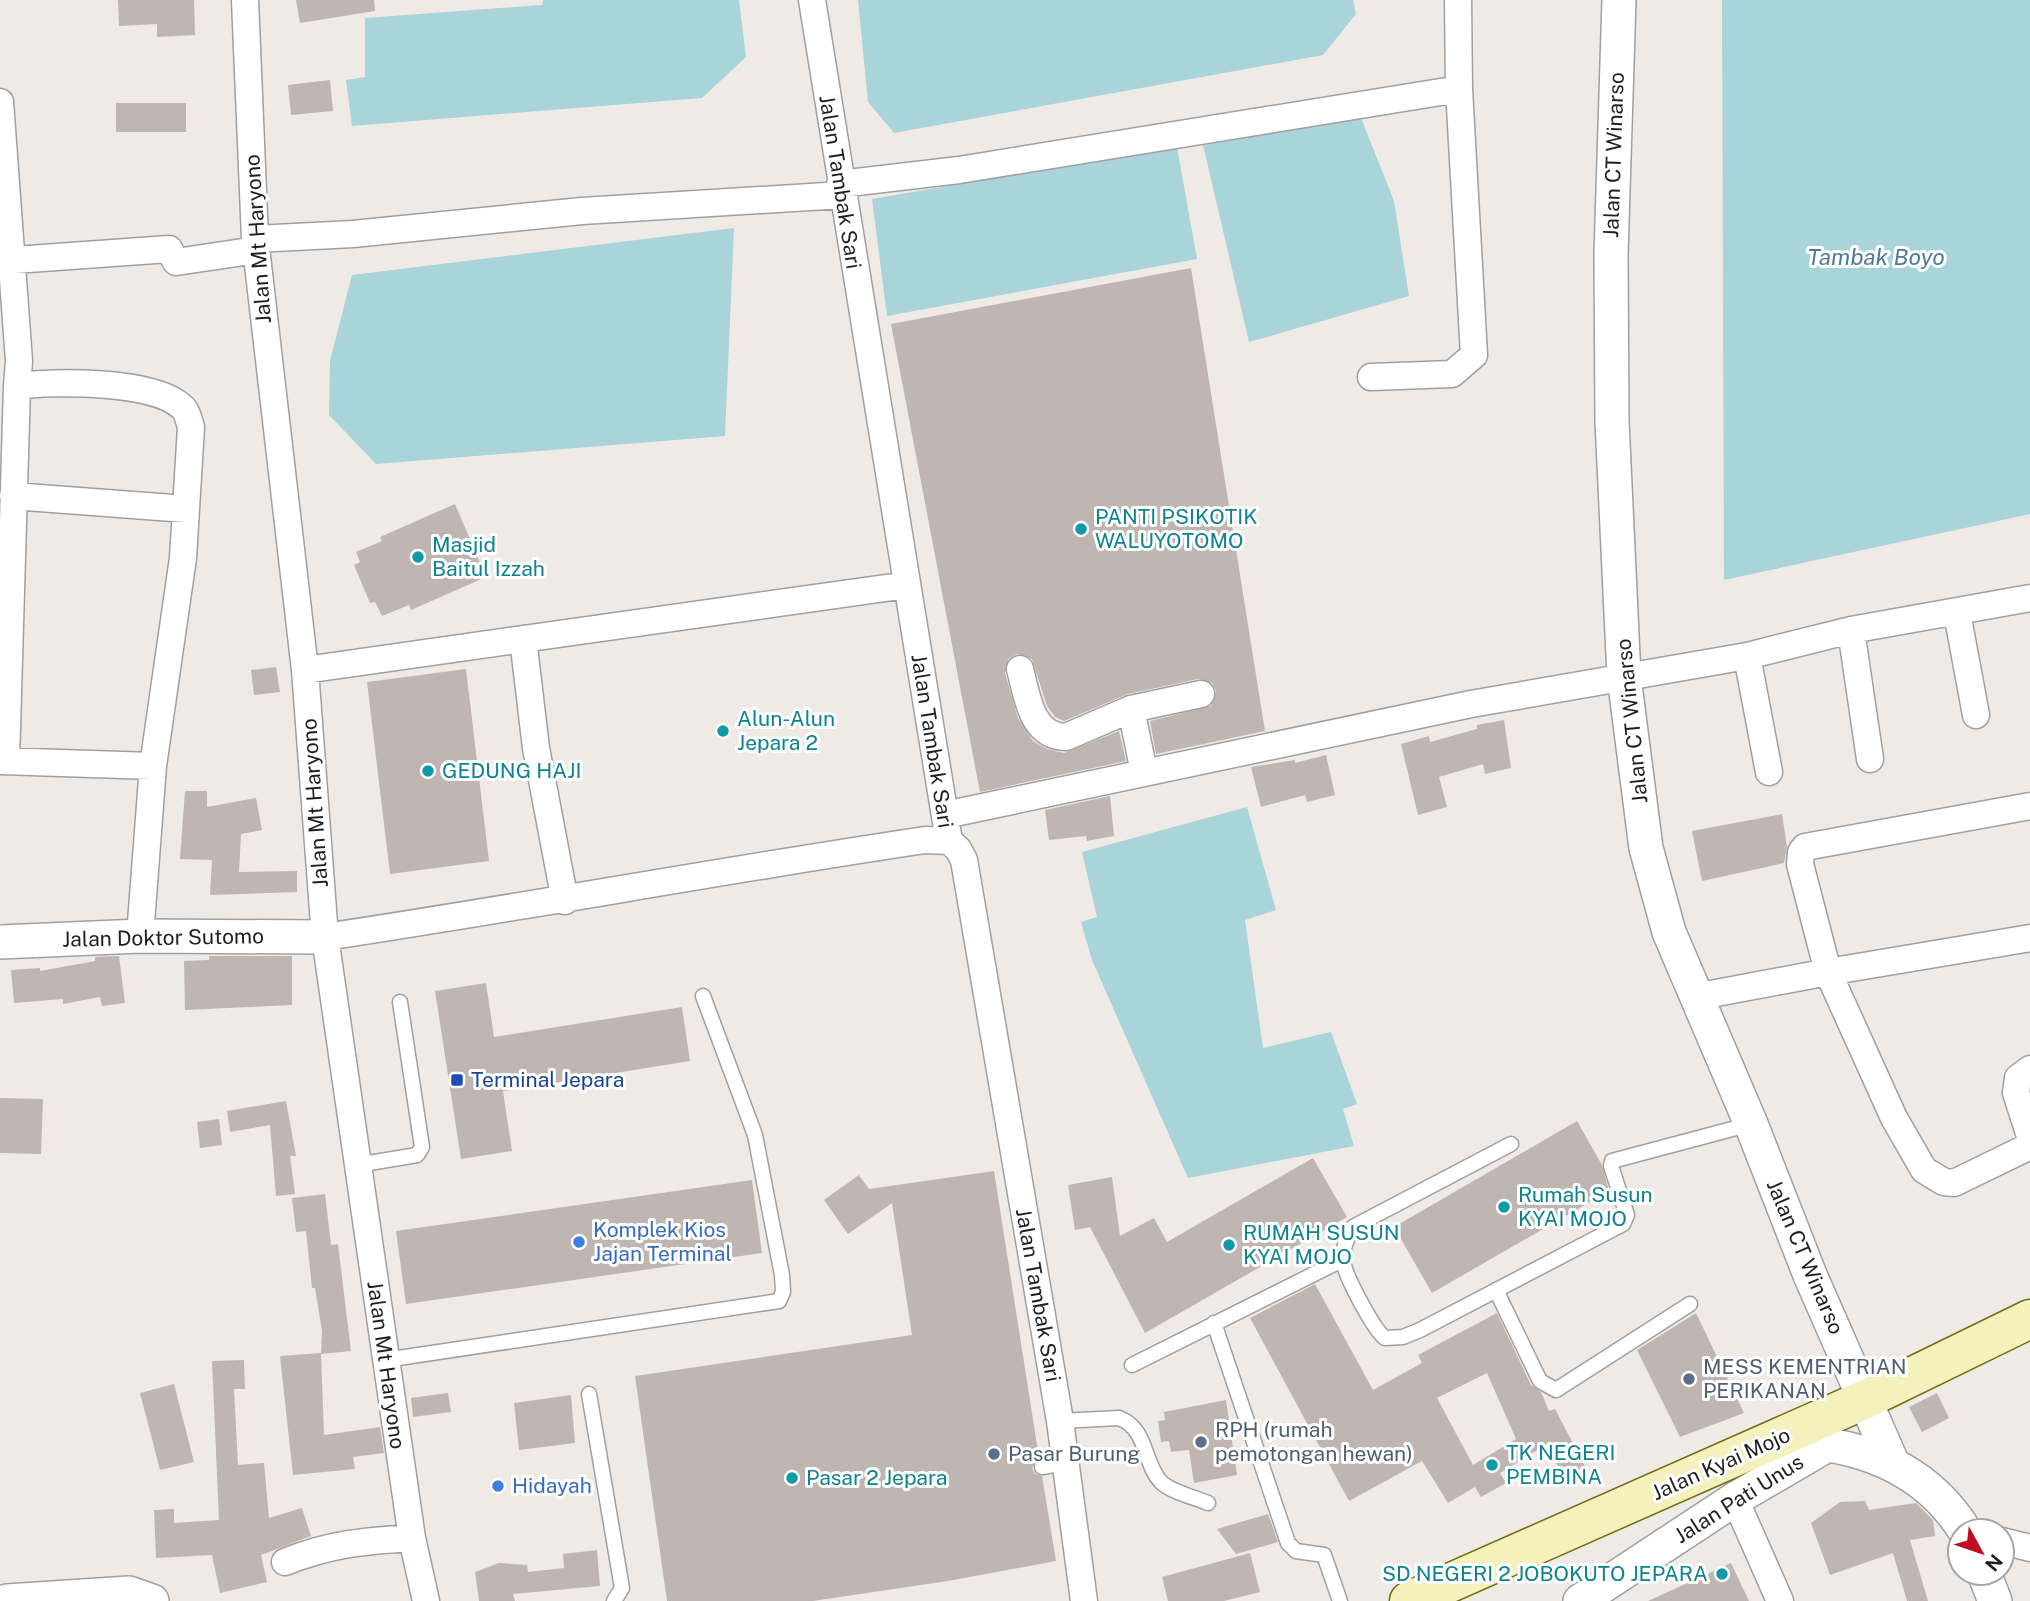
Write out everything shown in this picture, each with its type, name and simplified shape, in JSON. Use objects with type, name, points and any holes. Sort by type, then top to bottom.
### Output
[{"type":"main road","name":"Jalan Kyai Mojo","points":[[1409,1601],[1776,1440],[2030,1319]]},
{"type":"street","name":"Jalan Mt Haryono","points":[[245,0],[255,245],[305,670],[325,937],[412,1538],[426,1601]]},
{"type":"street","name":"Jalan Tambak Sari","points":[[812,0],[948,841],[958,849],[964,860],[1060,1421],[1054,1465],[1084,1601]]},
{"type":"street","points":[[1371,377],[1452,374],[1474,355],[1459,89],[1458,0]]},
{"type":"street","name":"Jalan CT Winarso","points":[[1619,0],[1611,254],[1612,421],[1624,677],[1646,848],[1668,932],[1751,1124],[1810,1275],[1892,1462]]},
{"type":"street","points":[[6,262],[169,249],[173,251],[176,262],[255,245],[353,234],[582,211],[841,190],[1459,89]]},
{"type":"street","points":[[0,102],[6,262],[19,361],[4,676],[3,761],[153,766]]},
{"type":"street","points":[[17,386],[40,383],[141,389],[164,396],[184,408],[191,427],[183,558],[153,766],[140,936]]},
{"type":"street","points":[[13,496],[186,509]]},
{"type":"street","points":[[305,670],[906,585]]},
{"type":"street","points":[[944,815],[1471,704],[1747,656],[1851,630],[2030,598]]},
{"type":"street","points":[[1957,612],[1976,715]]},
{"type":"street","points":[[1851,630],[1870,759]]},
{"type":"street","points":[[523,639],[536,748],[565,901]]},
{"type":"street","points":[[1747,656],[1769,772]]},
{"type":"street","points":[[1020,669],[1040,727],[1057,737],[1066,737],[1131,709],[1200,694]]},
{"type":"street","points":[[1131,709],[1144,772]]},
{"type":"street","points":[[2030,806],[1805,846],[1801,852],[1800,864],[1828,972],[1894,1118],[1924,1170],[1944,1182],[1954,1183],[2030,1146]]},
{"type":"street","points":[[325,937],[565,901],[754,866],[925,840],[948,841]]},
{"type":"street","name":"Jalan Doktor Sutomo","points":[[0,942],[140,936],[325,937]]},
{"type":"street","points":[[1695,997],[2030,938]]},
{"type":"street","points":[[2030,1069],[2018,1078],[2016,1093],[2030,1136]]},
{"type":"street","points":[[1776,1440],[1829,1444],[1892,1462],[1938,1497],[1954,1517]]},
{"type":"street","name":"Jalan Pati Unus","points":[[1580,1601],[1735,1499],[1829,1444]]},
{"type":"street","points":[[1735,1499],[1780,1601]]},
{"type":"street","points":[[285,1562],[319,1548],[344,1542],[412,1538]]},
{"type":"street","points":[[7,1601],[129,1593],[152,1601]]},
{"type":"lane","points":[[385,1360],[779,1301],[783,1292],[782,1275],[755,1135],[703,996]]},
{"type":"lane","points":[[357,1165],[417,1155],[422,1147],[400,1002]]},
{"type":"lane","points":[[1511,1144],[1363,1219],[1347,1237],[1342,1260],[1374,1328],[1385,1338],[1403,1337],[1623,1224],[1627,1214],[1611,1167],[1612,1161],[1751,1124]]},
{"type":"lane","points":[[1132,1365],[1342,1260]]},
{"type":"lane","points":[[1496,1290],[1540,1381],[1556,1390],[1690,1304]]},
{"type":"lane","points":[[1214,1323],[1288,1543],[1296,1550],[1324,1555],[1340,1601]]},
{"type":"lane","points":[[589,1394],[622,1588],[614,1601]]},
{"type":"lane","points":[[1060,1421],[1119,1418],[1127,1421],[1141,1439],[1158,1479],[1165,1486],[1208,1503]]},
{"type":"water","points":[[543,0],[739,0],[746,57],[702,98],[352,126],[346,80],[365,77],[365,18],[542,5]]},
{"type":"water","points":[[858,0],[1353,0],[1356,14],[1323,55],[894,133],[868,102]]},
{"type":"water","name":"Tambak Boyo","points":[[1722,0],[2030,0],[2030,514],[1724,580]]},
{"type":"water","points":[[1361,118],[1394,201],[1409,296],[1249,342],[1203,145]]},
{"type":"water","points":[[1177,147],[1197,259],[887,316],[872,199]]},
{"type":"water","points":[[734,228],[725,436],[376,464],[329,415],[330,361],[352,275]]},
{"type":"water","points":[[1247,807],[1276,910],[1245,920],[1263,1048],[1331,1032],[1357,1104],[1343,1109],[1354,1146],[1188,1178],[1092,960],[1081,922],[1097,917],[1082,852]]},
{"type":"building","points":[[118,0],[194,0],[195,35],[157,37],[157,24],[119,26]]},
{"type":"building","points":[[296,0],[374,0],[375,11],[300,23]]},
{"type":"building","points":[[330,80],[333,111],[291,115],[288,85]]},
{"type":"building","points":[[116,103],[186,103],[186,132],[116,132]]},
{"type":"building","name":"PANTI PSIKOTIK WALUYOTOMO","points":[[1191,268],[1265,731],[1156,754],[1150,721],[1211,706],[1216,691],[1212,683],[1198,679],[1128,694],[1064,721],[1055,717],[1047,706],[1032,659],[1017,654],[1009,658],[1005,673],[1018,718],[1033,741],[1047,749],[1064,753],[1119,731],[1126,761],[980,792],[891,324]]},
{"type":"building","name":"Masjid Baitul Izzah","points":[[455,504],[486,577],[411,610],[409,605],[382,616],[375,602],[370,603],[354,565],[360,562],[356,552],[382,541],[380,537]]},
{"type":"building","points":[[276,667],[280,692],[254,695],[251,670]]},
{"type":"building","name":"GEDUNG HAJI","points":[[466,669],[489,861],[390,874],[367,682]]},
{"type":"building","points":[[1504,720],[1511,768],[1485,774],[1483,764],[1439,777],[1447,807],[1418,815],[1401,744],[1429,736],[1430,742],[1477,729],[1477,725]]},
{"type":"building","points":[[1326,755],[1335,795],[1307,802],[1305,795],[1261,807],[1251,767],[1295,760],[1295,763]]},
{"type":"building","points":[[185,791],[207,791],[207,807],[256,798],[262,830],[241,834],[239,872],[297,871],[297,892],[210,895],[212,860],[180,859]]},
{"type":"building","points":[[1110,796],[1114,836],[1087,841],[1086,836],[1049,840],[1045,810]]},
{"type":"building","points":[[1782,814],[1787,847],[1784,863],[1702,881],[1692,831]]},
{"type":"building","points":[[119,956],[125,1003],[102,1006],[100,997],[63,1004],[63,999],[14,1003],[11,970],[40,968],[40,971],[95,961],[95,957]]},
{"type":"building","points":[[209,956],[292,956],[292,1005],[185,1010],[184,961],[209,960]]},
{"type":"building","points":[[486,983],[494,1037],[682,1007],[690,1061],[503,1091],[512,1151],[461,1159],[435,991]]},
{"type":"building","points":[[0,1098],[43,1099],[41,1154],[0,1153]]},
{"type":"building","points":[[286,1101],[296,1156],[290,1156],[295,1194],[276,1196],[270,1125],[230,1132],[227,1111]]},
{"type":"building","points":[[219,1119],[222,1145],[200,1148],[197,1122]]},
{"type":"building","name":"Rumah Susun KYAI MOJO","points":[[1577,1121],[1602,1165],[1609,1191],[1432,1293],[1394,1227]]},
{"type":"building","name":"RUMAH SUSUN KYAI MOJO","points":[[1313,1158],[1347,1217],[1145,1333],[1090,1227],[1075,1230],[1068,1185],[1112,1177],[1120,1236],[1154,1218],[1167,1242]]},
{"type":"building","name":"Pasar 2 Jepara","points":[[994,1171],[1039,1458],[1032,1468],[1035,1474],[1042,1476],[1056,1561],[948,1581],[813,1601],[667,1601],[635,1376],[912,1335],[892,1203],[848,1234],[824,1200],[859,1175],[869,1189]]},
{"type":"building","name":"Komplek Kios Jajan Terminal","points":[[752,1180],[762,1253],[406,1304],[396,1231]]},
{"type":"building","points":[[325,1194],[331,1245],[338,1244],[351,1351],[321,1354],[322,1331],[315,1288],[312,1288],[306,1231],[296,1232],[292,1198]]},
{"type":"building","points":[[1315,1284],[1373,1390],[1422,1363],[1418,1355],[1497,1313],[1531,1385],[1541,1392],[1549,1411],[1555,1409],[1587,1470],[1565,1481],[1547,1444],[1500,1473],[1506,1483],[1481,1497],[1475,1487],[1448,1503],[1422,1461],[1349,1501],[1250,1318]],"holes":[[[1487,1373],[1516,1439],[1473,1465],[1437,1398]]]},
{"type":"building","name":"MESS KEMENTRIAN PERIKANAN","points":[[1696,1313],[1744,1413],[1680,1437],[1637,1350]]},
{"type":"building","points":[[321,1353],[324,1435],[380,1427],[384,1453],[353,1457],[355,1469],[293,1475],[280,1356]]},
{"type":"building","points":[[244,1360],[245,1389],[234,1389],[238,1465],[264,1463],[269,1518],[302,1508],[311,1536],[261,1555],[267,1582],[220,1593],[212,1555],[156,1558],[154,1510],[174,1509],[174,1523],[219,1520],[212,1361]]},
{"type":"building","points":[[174,1384],[194,1462],[160,1470],[140,1393]]},
{"type":"building","points":[[448,1393],[451,1412],[413,1417],[411,1398]]},
{"type":"building","points":[[1937,1393],[1949,1418],[1922,1432],[1909,1407]]},
{"type":"building","points":[[571,1395],[575,1443],[519,1450],[514,1403]]},
{"type":"building","name":"RPH (rumah pemotongan hewan)","points":[[1226,1400],[1237,1475],[1194,1483],[1189,1450],[1171,1452],[1169,1441],[1161,1442],[1158,1421],[1165,1420],[1164,1412]]},
{"type":"building","points":[[1865,1501],[1869,1510],[1916,1503],[1933,1520],[1935,1536],[1910,1540],[1928,1601],[1907,1601],[1893,1553],[1830,1575],[1811,1523],[1840,1502]]},
{"type":"building","points":[[1268,1514],[1278,1542],[1236,1554],[1217,1529]]},
{"type":"building","points":[[597,1550],[600,1586],[513,1594],[515,1601],[479,1601],[475,1572],[499,1563],[527,1565],[528,1572],[564,1568],[563,1554]]},
{"type":"building","points":[[1250,1553],[1260,1592],[1224,1601],[1168,1601],[1162,1577]]},
{"type":"building","name":"SD NEGERI 2 JOBOKUTO JEPARA","points":[[1731,1563],[1749,1601],[1648,1601]]},
{"type":"place","name":"PANTI PSIKOTIK WALUYOTOMO","points":[[1081,529]]},
{"type":"place","name":"Masjid Baitul Izzah","points":[[418,557]]},
{"type":"place","name":"Alun-Alun Jepara 2","points":[[723,731]]},
{"type":"place","name":"GEDUNG HAJI","points":[[428,771]]},
{"type":"place","name":"Terminal Jepara","points":[[457,1080]]},
{"type":"place","name":"Rumah Susun KYAI MOJO","points":[[1504,1207]]},
{"type":"place","name":"Komplek Kios Jajan Terminal","points":[[579,1242]]},
{"type":"place","name":"RUMAH SUSUN KYAI MOJO","points":[[1229,1245]]},
{"type":"place","name":"MESS KEMENTRIAN PERIKANAN","points":[[1689,1379]]},
{"type":"place","name":"RPH (rumah pemotongan hewan)","points":[[1201,1442]]},
{"type":"place","name":"Pasar Burung","points":[[994,1454]]},
{"type":"place","name":"TK NEGERI PEMBINA","points":[[1492,1465]]},
{"type":"place","name":"Pasar 2 Jepara","points":[[792,1478]]},
{"type":"place","name":"Hidayah","points":[[498,1486]]},
{"type":"place","name":"SD NEGERI 2 JOBOKUTO JEPARA","points":[[1722,1574]]}]
